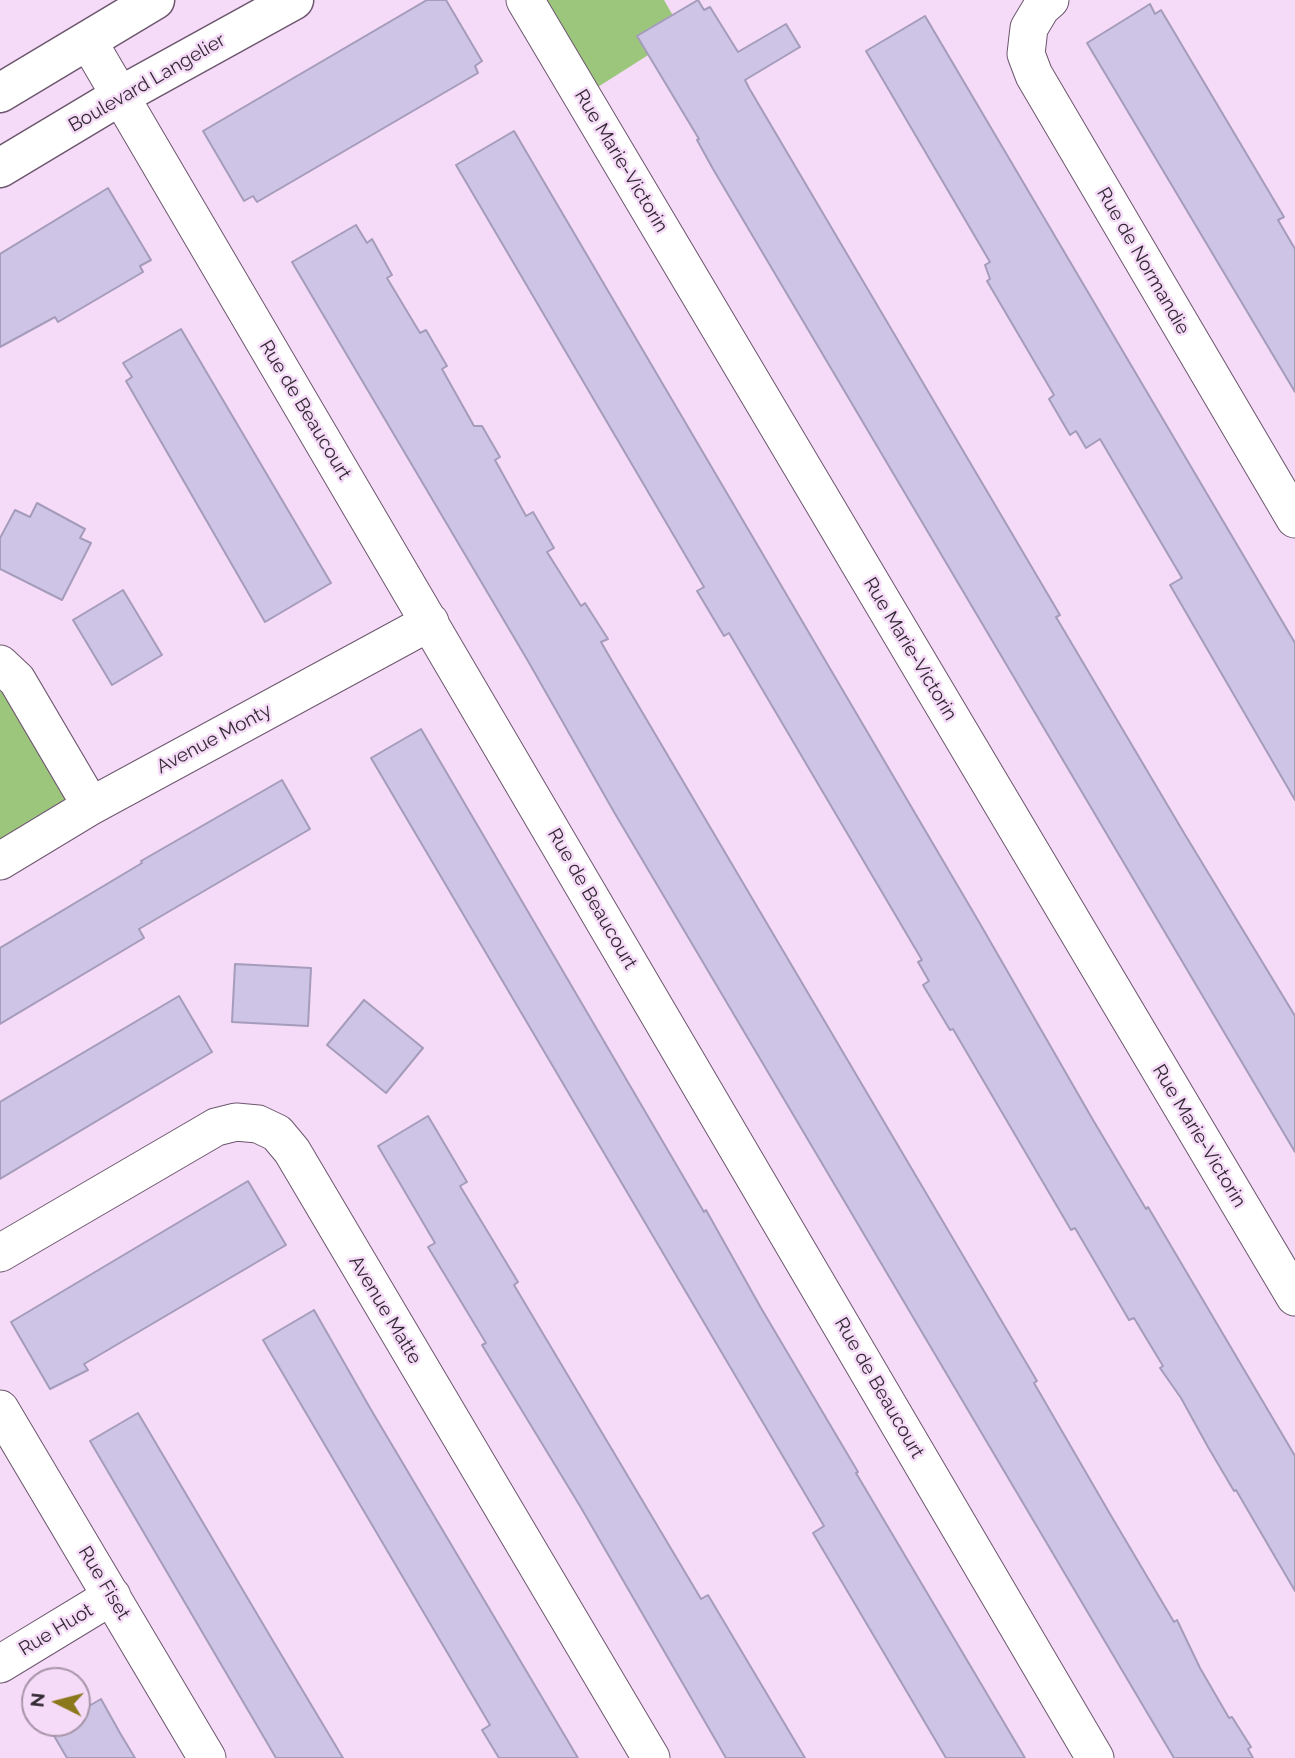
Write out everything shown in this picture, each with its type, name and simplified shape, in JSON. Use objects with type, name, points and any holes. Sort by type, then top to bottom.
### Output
[{"type":"main road","points":[[0,93],[155,0]]},
{"type":"main road","name":"Boulevard Langelier","points":[[0,168],[120,96],[294,0]]},
{"type":"street","name":"Rue Marie-Victorin","points":[[525,0],[1295,1297]]},
{"type":"street","name":"Rue de Normandie","points":[[1050,0],[1041,8],[1029,28],[1026,54],[1034,75],[1295,519]]},
{"type":"street","name":"Rue de Beaucourt","points":[[88,41],[1095,1758]]},
{"type":"street","name":"Avenue Monty","points":[[0,861],[91,806],[430,622]]},
{"type":"street","points":[[0,664],[17,680],[91,806]]},
{"type":"street","name":"Avenue Matte","points":[[0,1253],[216,1127],[236,1122],[258,1124],[277,1133],[292,1151],[651,1758]]},
{"type":"street","name":"Rue Fiset","points":[[0,1409],[207,1758]]},
{"type":"street","name":"Rue Huot","points":[[0,1664],[111,1596]]},
{"type":"green space","points":[[525,0],[664,0],[683,33],[582,97]]},
{"type":"green space","points":[[0,667],[91,806],[0,861]]},
{"type":"building","points":[[427,0],[446,0],[482,61],[475,66],[478,73],[257,202],[253,196],[244,201],[203,131]]},
{"type":"building","points":[[698,0],[704,10],[710,7],[738,52],[786,24],[800,47],[745,80],[1060,615],[1056,617],[1295,1016],[1295,1152],[637,36]]},
{"type":"building","points":[[1150,4],[1155,14],[1161,10],[1284,217],[1278,220],[1295,249],[1295,392],[1087,43]]},
{"type":"building","points":[[925,16],[1295,643],[1295,800],[1170,585],[1182,578],[1100,439],[1086,448],[1076,431],[1070,435],[1049,399],[1054,395],[987,281],[990,279],[985,265],[990,262],[866,51]]},
{"type":"building","points":[[514,131],[1093,1120],[1146,1209],[1148,1207],[1295,1456],[1295,1591],[1181,1398],[1160,1368],[1163,1366],[1134,1318],[1129,1320],[1075,1228],[1071,1230],[953,1029],[950,1030],[923,985],[929,981],[918,962],[922,960],[729,633],[724,636],[697,591],[704,587],[456,165]]},
{"type":"building","points":[[108,188],[151,260],[140,266],[143,272],[58,322],[55,317],[0,347],[0,254]]},
{"type":"building","points":[[356,225],[367,243],[372,239],[392,275],[387,278],[420,333],[426,330],[447,366],[442,369],[474,426],[482,426],[500,457],[495,460],[526,516],[533,512],[554,548],[547,552],[581,606],[585,603],[608,639],[601,642],[1037,1381],[1034,1383],[1110,1514],[1174,1622],[1177,1620],[1200,1668],[1229,1718],[1232,1717],[1251,1747],[1248,1749],[1253,1758],[1174,1758],[292,262]]},
{"type":"building","points":[[181,329],[331,583],[265,622],[126,381],[132,377],[123,363]]},
{"type":"building","points":[[37,503],[85,529],[80,538],[91,543],[62,600],[0,569],[0,538],[15,510],[30,517]]},
{"type":"building","points":[[123,590],[162,655],[112,685],[73,620]]},
{"type":"building","points":[[421,729],[704,1212],[706,1210],[858,1472],[856,1473],[1025,1758],[946,1758],[813,1533],[824,1526],[371,758]]},
{"type":"building","points":[[282,780],[310,829],[139,929],[144,938],[0,1024],[0,948],[142,863],[141,861]]},
{"type":"building","points":[[235,964],[311,968],[308,1026],[232,1022]]},
{"type":"building","points":[[179,996],[212,1052],[0,1179],[0,1102]]},
{"type":"building","points":[[364,1000],[423,1048],[386,1093],[327,1045]]},
{"type":"building","points":[[428,1116],[467,1182],[460,1186],[518,1282],[514,1285],[701,1599],[708,1595],[805,1758],[726,1758],[580,1506],[482,1345],[486,1343],[428,1247],[435,1243],[378,1146]]},
{"type":"building","points":[[248,1181],[286,1245],[84,1364],[88,1370],[50,1389],[11,1322]]},
{"type":"building","points":[[314,1310],[578,1758],[499,1758],[482,1730],[490,1725],[263,1340]]},
{"type":"building","points":[[138,1413],[343,1758],[276,1758],[90,1441]]},
{"type":"building","points":[[101,1699],[135,1758],[67,1758],[55,1737],[91,1737],[91,1705]]}]
